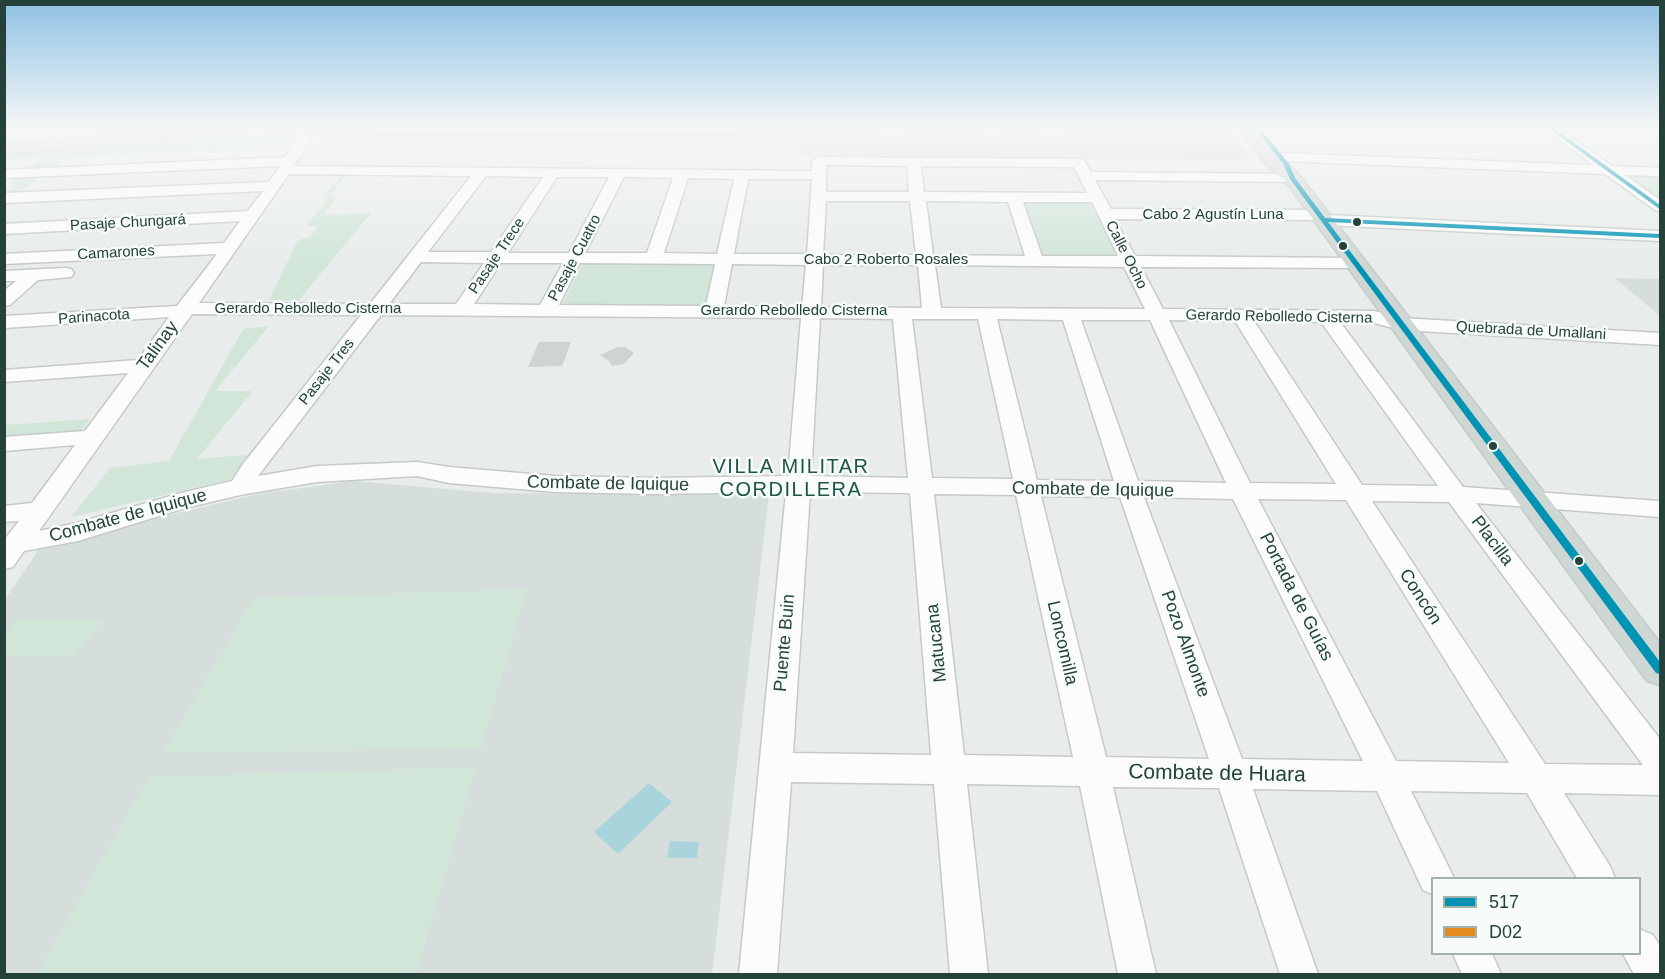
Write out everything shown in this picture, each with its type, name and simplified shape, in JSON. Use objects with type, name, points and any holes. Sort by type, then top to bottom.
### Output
[{"type":"main road","points":[[1287,174],[1660,670]]},
{"type":"street","points":[[7,200],[43,174]]},
{"type":"street","name":"Talinay","points":[[10,552],[281,174]]},
{"type":"street","name":"Pasaje Tres","points":[[240,487],[481,174]]},
{"type":"street","name":"Pasaje Trece","points":[[462,309],[552,174]]},
{"type":"street","name":"Pasaje Cuatro","points":[[547,310],[619,174]]},
{"type":"street","points":[[662,174],[746,174]]},
{"type":"street","points":[[654,258],[682,174]]},
{"type":"street","points":[[714,310],[742,174]]},
{"type":"street","name":"Puente Buin","points":[[758,975],[799,484],[819,174]]},
{"type":"street","points":[[914,174],[932,312]]},
{"type":"street","name":"Calle Ocho","points":[[1084,174],[1160,322]]},
{"type":"street","points":[[1204,174],[1291,177]]},
{"type":"street","points":[[1612,174],[1660,207]]},
{"type":"street","points":[[7,200],[273,186]]},
{"type":"street","points":[[819,196],[1097,198]]},
{"type":"street","points":[[1014,197],[1035,261]]},
{"type":"street","name":"Cabo 2 Agustín Luna","points":[[1105,214],[1322,218],[1660,236]]},
{"type":"street","name":"Pasaje Chungará","points":[[4,229],[251,216]]},
{"type":"street","name":"Camarones","points":[[4,259],[228,248]]},
{"type":"street","name":"Cabo 2 Roberto Rosales","points":[[416,257],[1356,263]]},
{"type":"street","points":[[4,276],[217,264]]},
{"type":"street","points":[[4,301],[34,274]]},
{"type":"street","name":"Gerardo Rebolledo Cisterna","points":[[372,315],[462,309],[714,310],[811,318]]},
{"type":"street","name":"Gerardo Rebolledo Cisterna","points":[[182,312],[1331,323],[1384,330],[1401,324]]},
{"type":"street","name":"Parinacota","points":[[4,322],[182,312]]},
{"type":"street","name":"Gerardo Rebolledo Cisterna","points":[[902,319],[932,312],[988,320]]},
{"type":"street","name":"Matucana","points":[[902,319],[950,769],[969,975]]},
{"type":"street","name":"Loncomilla","points":[[988,320],[1025,489],[1093,772],[1137,975]]},
{"type":"street","name":"Pozo Almonte","points":[[1072,321],[1299,975]]},
{"type":"street","name":"Portada de Guías","points":[[1160,322],[1242,492],[1387,776],[1435,877]]},
{"type":"street","name":"Concón","points":[[1245,322],[1537,779],[1596,877]]},
{"type":"street","name":"Placilla","points":[[1331,323],[1456,494],[1660,763]]},
{"type":"street","name":"Quebrada de Umallani","points":[[1401,324],[1660,339]]},
{"type":"street","points":[[4,376],[143,366]]},
{"type":"street","points":[[4,444],[93,437]]},
{"type":"street","name":"Combate de Iquique","points":[[10,552],[181,501],[240,487],[317,474],[417,469],[449,475],[555,484],[654,486],[799,484],[1456,494],[1660,509]]},
{"type":"street","points":[[4,514],[40,511]]},
{"type":"street","name":"Combate de Huara","points":[[774,766],[1660,780]]},
{"type":"street","points":[[1641,950],[1655,975]]},
{"type":"street","points":[[1472,955],[1482,975]]},
{"type":"shaded area","points":[[1615,278],[1660,279],[1660,316]]},
{"type":"shaded area","points":[[353,481],[492,493],[769,495],[712,974],[5,974],[5,599],[42,545],[258,494]]},
{"type":"green space","points":[[21,174],[44,174],[5,203],[5,193],[16,184],[7,184]]},
{"type":"green space","points":[[1623,174],[1660,176],[1660,199],[1658,199]]},
{"type":"green space","points":[[345,176],[329,197],[336,198],[323,215],[371,213],[298,301],[269,300],[298,240],[310,237],[318,226],[306,226],[328,199],[322,198],[340,177]]},
{"type":"green space","points":[[1019,201],[1089,201],[1117,257],[1040,258]]},
{"type":"green space","points":[[584,262],[719,263],[708,307],[562,305]]},
{"type":"green space","points":[[269,326],[215,391],[253,391],[197,459],[248,455],[232,479],[71,517],[110,468],[169,461],[243,329]]},
{"type":"green space","points":[[90,419],[79,434],[5,440],[5,425]]},
{"type":"green space","points":[[527,589],[481,749],[163,753],[254,598]]},
{"type":"green space","points":[[18,619],[103,620],[75,656],[5,656],[5,634]]},
{"type":"green space","points":[[476,767],[416,974],[37,974],[149,777]]},
{"type":"water","points":[[649,783],[672,802],[618,854],[594,832]]},
{"type":"water","points":[[670,841],[699,842],[697,858],[667,858]]},
{"type":"building","points":[[539,342],[571,342],[562,366],[528,367]]},
{"type":"building","points":[[618,347],[625,347],[634,353],[624,364],[612,366],[600,355]]},
{"type":"transit line","name":"517","points":[[1290,174],[1660,670]]},
{"type":"transit line","name":"517","points":[[1614,174],[1660,207]]},
{"type":"transit line","name":"517","points":[[1324,220],[1660,236]]},
{"type":"district","name":"VILLA MILITAR CORDILLERA","points":[[791,478]]}]
